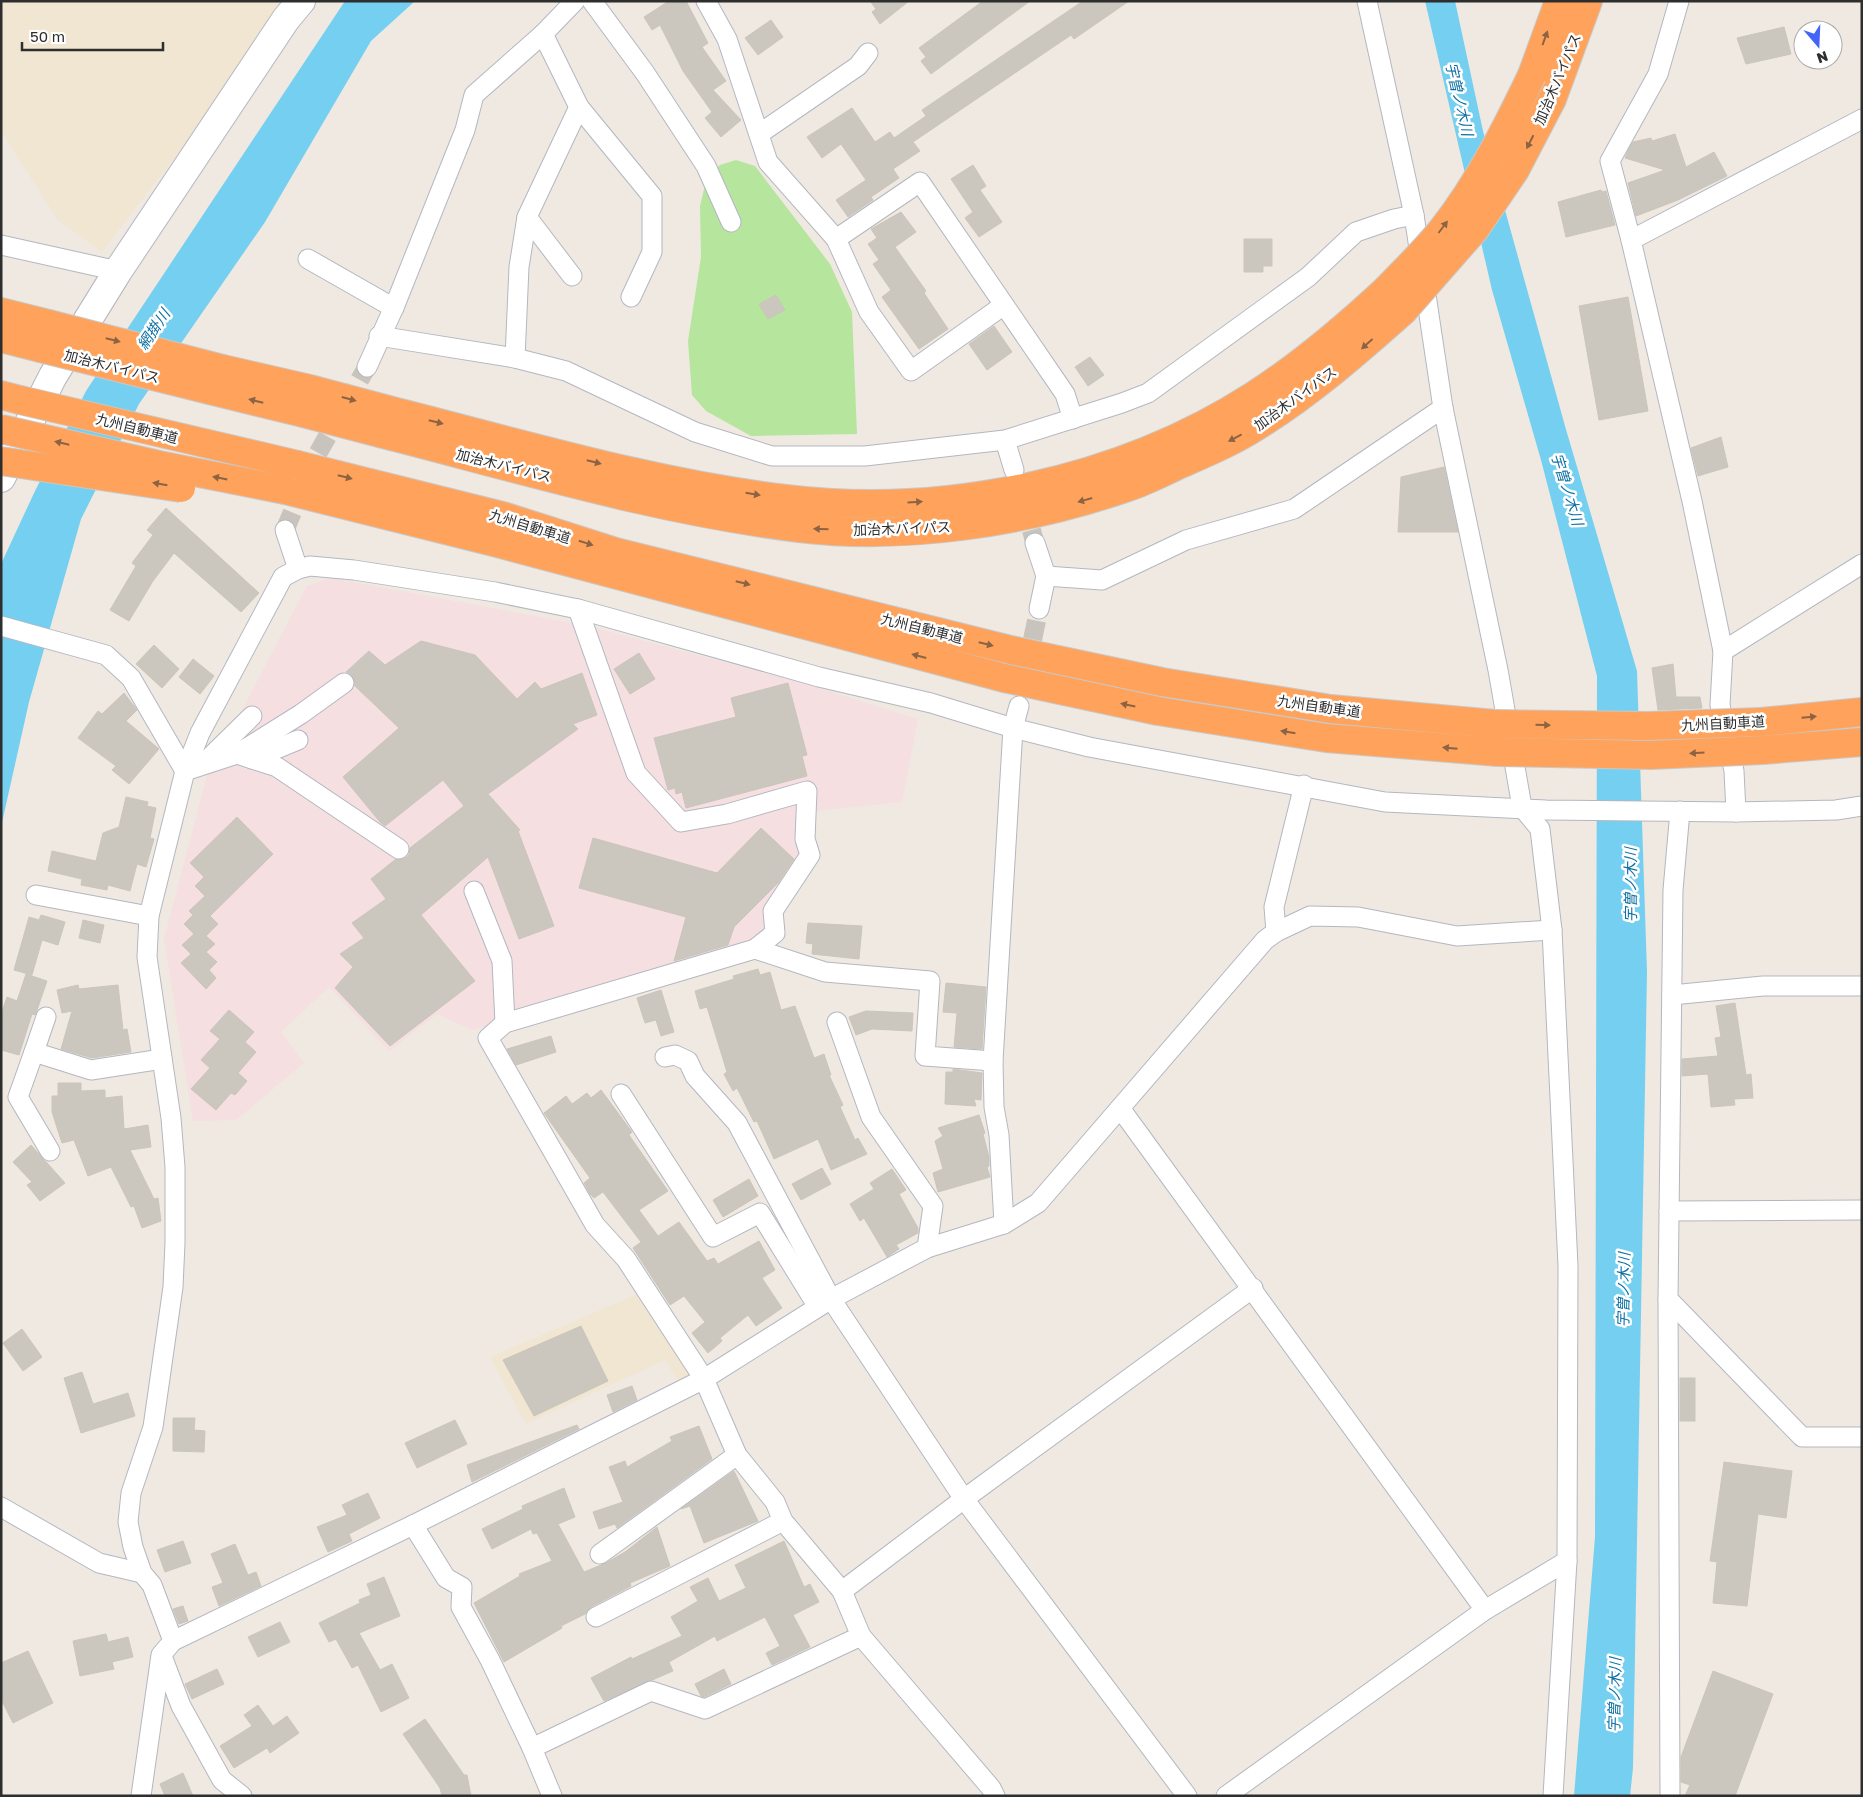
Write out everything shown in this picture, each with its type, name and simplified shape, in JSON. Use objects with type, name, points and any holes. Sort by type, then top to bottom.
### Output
[{"type":"highway","name":"加治木バイパス","points":[[386,422],[608,465],[692,484],[786,499],[865,504],[963,499],[1046,484],[1170,442],[1253,396],[1328,343],[1388,289],[1441,231],[1473,187],[1508,126],[1532,75],[1559,1]]},
{"type":"highway","name":"加治木バイパス","points":[[1,312],[44,336],[386,422],[647,501],[728,518],[802,528],[863,530],[936,529],[982,523],[1050,510],[1121,489],[1213,449],[1255,427],[1299,398],[1360,350],[1403,311],[1475,229],[1515,170],[1552,99],[1588,1]]},
{"type":"highway","name":"加治木バイパス","points":[[1,338],[44,336]]},
{"type":"highway","name":"九州自動車道","points":[[7,397],[298,465],[503,516],[616,552],[1030,654],[1162,682],[1331,709],[1495,724],[1648,726],[1761,722],[1862,712]]},
{"type":"highway","name":"九州自動車道","points":[[1,429],[159,465],[282,509],[497,543],[1004,678],[1158,711],[1326,738],[1498,752],[1651,755],[1764,750],[1862,742]]},
{"type":"highway","points":[[1,461],[148,482],[282,509]]},
{"type":"street","points":[[1,478],[53,376],[118,271],[286,19],[301,1]]},
{"type":"street","points":[[367,367],[379,336],[394,308],[465,130],[474,95],[543,34],[575,1]]},
{"type":"street","points":[[592,1],[645,73],[706,166],[731,222]]},
{"type":"street","points":[[706,1],[727,39],[768,162],[836,239],[869,312],[911,371],[1004,305]]},
{"type":"street","points":[[1367,1],[1414,215],[1443,408],[1498,670],[1522,807],[1540,829],[1552,930],[1568,1266],[1567,1562],[1553,1796]]},
{"type":"street","points":[[1679,1],[1658,74],[1610,161],[1631,240],[1692,501],[1723,651],[1720,704],[1734,771],[1736,812]]},
{"type":"street","points":[[543,34],[579,107],[652,196],[652,252],[631,297]]},
{"type":"street","points":[[759,134],[858,66],[868,53]]},
{"type":"street","points":[[516,358],[519,267],[527,217],[579,107]]},
{"type":"street","points":[[1631,240],[1862,119]]},
{"type":"street","points":[[836,239],[920,182],[1065,394],[1073,419]]},
{"type":"street","points":[[379,336],[516,358],[566,371],[695,432],[772,456],[865,456],[1005,440],[1148,393],[1308,277],[1356,232],[1394,219],[1414,215]]},
{"type":"street","points":[[527,217],[572,276]]},
{"type":"street","points":[[1,246],[118,271]]},
{"type":"street","points":[[308,259],[394,308]]},
{"type":"street","points":[[1046,576],[1102,580],[1186,540],[1294,509],[1443,408]]},
{"type":"street","points":[[1005,440],[1014,470]]},
{"type":"street","points":[[282,509],[298,569]]},
{"type":"street","points":[[1035,543],[1046,576],[1039,609]]},
{"type":"street","points":[[1723,651],[1862,564]]},
{"type":"street","points":[[242,1796],[222,1780],[181,1706],[152,1585],[142,1573],[133,1547],[128,1522],[131,1493],[153,1428],[173,1288],[176,1243],[175,1167],[147,957],[149,916],[192,769],[200,733],[284,577],[298,569],[310,566],[354,570],[495,592],[578,609],[818,676],[931,703],[1013,728],[1089,747],[1304,785],[1385,802],[1522,807],[1546,810],[1736,812],[1827,811],[1862,806]]},
{"type":"street","points":[[578,609],[636,773],[681,822],[726,814],[807,791],[805,838],[810,855],[772,911],[775,933],[755,949],[505,1023],[488,1038],[595,1225],[626,1259],[704,1379],[737,1455],[774,1502],[783,1521],[842,1591],[861,1636],[991,1788],[995,1796]]},
{"type":"street","points":[[1,626],[106,655],[131,678],[192,769]]},
{"type":"street","points":[[245,757],[344,683]]},
{"type":"street","points":[[1004,1224],[999,1135],[994,1107],[993,1062],[1013,728],[1019,706]]},
{"type":"street","points":[[192,769],[252,716]]},
{"type":"street","points":[[192,769],[245,757],[298,740]]},
{"type":"street","points":[[245,757],[276,767],[400,849]]},
{"type":"street","points":[[1276,932],[1274,907],[1304,785]]},
{"type":"street","points":[[1670,1796],[1668,1300],[1675,811]]},
{"type":"street","points":[[474,891],[502,961],[505,1023]]},
{"type":"street","points":[[36,895],[149,916]]},
{"type":"street","points":[[167,1648],[704,1379],[824,1303],[927,1248],[1004,1224],[1038,1203],[1265,940],[1276,932],[1310,916],[1358,917],[1458,936],[1552,930]]},
{"type":"street","points":[[755,949],[824,972],[930,981],[925,1056],[993,1062]]},
{"type":"street","points":[[1672,996],[1763,986],[1862,986]]},
{"type":"street","points":[[46,1017],[18,1097],[50,1150]]},
{"type":"street","points":[[837,1022],[871,1117],[933,1206],[927,1248]]},
{"type":"street","points":[[34,1052],[91,1070],[162,1059]]},
{"type":"street","points":[[665,1057],[675,1055],[688,1061],[695,1076],[737,1123],[824,1303]]},
{"type":"street","points":[[621,1094],[713,1237],[760,1213],[964,1498],[1187,1796]]},
{"type":"street","points":[[1120,1108],[1253,1288],[1485,1610]]},
{"type":"street","points":[[1670,1211],[1862,1210]]},
{"type":"street","points":[[842,1591],[964,1498],[1253,1288]]},
{"type":"street","points":[[1668,1300],[1802,1437],[1862,1437]]},
{"type":"street","points":[[600,1554],[737,1455]]},
{"type":"street","points":[[1,1507],[100,1563],[142,1573]]},
{"type":"street","points":[[596,1617],[783,1521]]},
{"type":"street","points":[[413,1525],[446,1578],[462,1587],[461,1606],[490,1660],[532,1748],[552,1796]]},
{"type":"street","points":[[1226,1796],[1485,1610],[1567,1562]]},
{"type":"street","points":[[532,1748],[651,1691],[705,1709],[861,1636]]},
{"type":"street","points":[[141,1796],[167,1648]]},
{"type":"shaded area","points":[[1,1],[295,1],[102,252],[58,220],[1,131]]},
{"type":"shaded area","points":[[331,578],[584,625],[806,684],[918,719],[902,802],[806,812],[809,871],[766,944],[472,1030],[437,1014],[389,1051],[329,987],[281,1032],[304,1063],[236,1120],[193,1121],[164,939],[206,779],[307,586]]},
{"type":"shaded area","points":[[645,1291],[703,1376],[681,1386],[665,1360],[526,1424],[490,1357]]},
{"type":"green space","points":[[736,160],[755,166],[830,264],[852,312],[857,434],[751,436],[706,411],[692,395],[688,341],[701,257],[700,206],[707,177],[720,165]]},
{"type":"water","name":"網掛川","points":[[345,1],[415,1],[371,41],[265,222],[139,404],[81,519],[29,702],[1,827],[1,564],[35,491],[86,391]]},
{"type":"water","name":"宇曽ノ木川","points":[[1425,1],[1455,1],[1483,131],[1565,426],[1637,671],[1647,972],[1633,1768],[1630,1796],[1574,1796],[1595,1537],[1597,676],[1541,460],[1492,290]]},
{"type":"building","points":[[669,1],[686,1],[708,43],[702,47],[726,81],[713,90],[741,120],[721,137],[705,118],[712,112],[683,71],[660,25],[652,30],[644,17]]},
{"type":"building","points":[[870,1],[909,1],[880,24],[872,12],[876,9]]},
{"type":"building","points":[[983,1],[1030,1],[931,74],[921,61],[926,57],[919,48]]},
{"type":"building","points":[[1083,1],[1129,1],[1074,39],[1071,35],[913,142],[920,151],[893,169],[899,178],[871,197],[873,200],[848,217],[836,200],[866,180],[841,144],[822,158],[807,137],[852,108],[875,142],[890,132],[894,138],[926,116],[922,110]]},
{"type":"building","points":[[771,20],[783,37],[758,55],[745,38]]},
{"type":"building","points":[[1784,27],[1791,54],[1746,64],[1737,38]]},
{"type":"building","points":[[1675,134],[1686,167],[1714,152],[1727,176],[1678,200],[1636,216],[1628,183],[1665,170],[1625,158],[1628,151],[1633,142],[1651,138],[1652,141]]},
{"type":"building","points":[[973,165],[986,186],[980,190],[1002,222],[979,237],[965,218],[973,212],[951,179]]},
{"type":"building","points":[[1601,190],[1602,192],[1606,191],[1615,225],[1566,237],[1558,202]]},
{"type":"building","points":[[901,212],[916,232],[895,247],[926,291],[924,293],[948,329],[919,349],[882,297],[891,290],[873,264],[879,260],[868,244],[877,238],[871,229]]},
{"type":"building","points":[[1244,239],[1272,239],[1272,266],[1263,266],[1263,272],[1244,272]]},
{"type":"building","points":[[776,295],[785,310],[768,319],[759,304]]},
{"type":"building","points":[[1628,297],[1648,411],[1599,420],[1579,306]]},
{"type":"building","points":[[994,326],[1012,352],[987,370],[969,344]]},
{"type":"building","points":[[1090,357],[1104,375],[1088,386],[1075,367]]},
{"type":"building","points":[[1721,437],[1728,467],[1698,476],[1691,448]]},
{"type":"building","points":[[1444,467],[1458,532],[1398,532],[1401,477]]},
{"type":"building","points":[[166,508],[259,593],[241,612],[174,553],[153,581],[129,621],[110,610],[136,566],[132,563],[153,535],[147,530]]},
{"type":"building","points":[[421,641],[475,655],[517,699],[535,682],[541,689],[582,673],[597,715],[573,724],[578,729],[488,794],[520,830],[518,831],[554,926],[519,939],[488,857],[421,915],[475,981],[390,1046],[335,988],[353,967],[340,954],[364,938],[352,923],[386,899],[371,879],[396,859],[404,859],[409,855],[410,848],[464,806],[443,780],[385,826],[380,822],[343,777],[399,728],[355,686],[353,677],[346,672],[369,651],[385,665]]},
{"type":"building","points":[[154,645],[179,669],[162,688],[136,664]]},
{"type":"building","points":[[639,653],[655,679],[630,694],[614,669]]},
{"type":"building","points":[[193,659],[214,676],[200,694],[179,677]]},
{"type":"building","points":[[1673,664],[1676,697],[1700,697],[1702,708],[1658,710],[1652,668]]},
{"type":"building","points":[[788,683],[807,755],[802,756],[807,776],[686,808],[682,792],[676,794],[675,788],[668,790],[654,738],[736,717],[731,698]]},
{"type":"building","points":[[124,693],[137,710],[126,721],[159,749],[129,784],[112,770],[116,766],[78,738],[98,711],[102,714]]},
{"type":"building","points":[[126,797],[148,802],[147,806],[156,808],[150,838],[154,839],[146,867],[137,864],[130,891],[108,885],[107,890],[81,885],[82,879],[48,871],[52,851],[96,861],[103,833],[119,827]]},
{"type":"building","points":[[237,817],[273,854],[210,916],[218,924],[206,936],[215,944],[206,952],[217,962],[209,970],[216,978],[206,989],[181,963],[191,954],[182,945],[194,934],[184,924],[193,915],[189,911],[205,896],[195,886],[204,877],[190,863]]},
{"type":"building","points":[[761,828],[794,859],[778,883],[734,927],[728,945],[674,961],[686,917],[579,888],[593,838],[717,873]]},
{"type":"building","points":[[41,915],[65,922],[58,945],[42,940],[32,975],[14,970],[29,917],[39,920]]},
{"type":"building","points":[[83,920],[104,925],[100,943],[79,938]]},
{"type":"building","points":[[808,923],[862,926],[859,959],[812,954],[813,944],[806,943]]},
{"type":"building","points":[[758,969],[760,975],[770,972],[781,1010],[795,1006],[814,1058],[824,1054],[831,1075],[829,1075],[843,1105],[840,1107],[855,1140],[858,1138],[867,1154],[831,1170],[818,1139],[774,1159],[757,1121],[754,1122],[737,1088],[733,1091],[724,1074],[727,1072],[707,1007],[700,1009],[695,991],[734,979],[733,976]]},
{"type":"building","points":[[26,974],[47,981],[35,1015],[32,1014],[19,1055],[1,1050],[1,1015],[7,997],[17,1001]]},
{"type":"building","points":[[946,983],[986,987],[982,1049],[954,1047],[957,1013],[943,1012]]},
{"type":"building","points":[[78,985],[79,989],[118,985],[123,1030],[127,1029],[131,1052],[92,1058],[61,1049],[72,1011],[62,1013],[57,990]]},
{"type":"building","points":[[661,990],[674,1032],[661,1036],[656,1020],[645,1023],[637,998]]},
{"type":"building","points":[[1735,1003],[1746,1075],[1751,1074],[1753,1098],[1734,1099],[1735,1105],[1711,1107],[1708,1074],[1682,1076],[1682,1059],[1718,1056],[1715,1038],[1721,1037],[1716,1006]]},
{"type":"building","points":[[229,1010],[254,1032],[245,1042],[256,1052],[238,1073],[247,1081],[235,1095],[231,1093],[216,1110],[191,1089],[210,1068],[201,1060],[220,1039],[210,1031]]},
{"type":"building","points":[[866,1011],[913,1013],[912,1031],[872,1029],[856,1035],[849,1017]]},
{"type":"building","points":[[551,1036],[556,1052],[516,1065],[507,1049]]},
{"type":"building","points":[[953,1069],[982,1073],[981,1100],[974,1099],[976,1106],[945,1104],[946,1072],[953,1072]]},
{"type":"building","points":[[58,1083],[81,1083],[81,1091],[105,1090],[105,1098],[122,1096],[124,1129],[148,1125],[151,1147],[130,1150],[154,1199],[158,1198],[161,1221],[142,1228],[134,1206],[131,1207],[111,1167],[88,1176],[74,1140],[62,1143],[52,1112],[52,1096],[58,1096]]},
{"type":"building","points":[[601,1090],[632,1132],[629,1135],[668,1191],[639,1210],[658,1236],[679,1222],[707,1261],[714,1258],[718,1264],[759,1241],[775,1270],[762,1278],[782,1308],[756,1326],[748,1315],[720,1338],[722,1341],[708,1353],[692,1333],[705,1322],[684,1296],[670,1305],[633,1248],[641,1242],[603,1192],[594,1198],[590,1194],[584,1183],[590,1178],[544,1113],[566,1096],[572,1104],[587,1093],[591,1098]]},
{"type":"building","points":[[979,1115],[985,1133],[983,1134],[989,1157],[989,1166],[987,1167],[990,1177],[938,1192],[933,1173],[943,1169],[935,1141],[943,1136],[938,1128]]},
{"type":"building","points":[[31,1145],[65,1183],[40,1201],[27,1185],[32,1182],[13,1162]]},
{"type":"building","points":[[822,1168],[831,1184],[801,1200],[792,1184]]},
{"type":"building","points":[[892,1169],[906,1190],[899,1194],[918,1228],[918,1233],[896,1245],[899,1249],[887,1257],[864,1218],[860,1221],[850,1204],[874,1189],[870,1183]]},
{"type":"building","points":[[749,1179],[758,1196],[723,1217],[713,1200]]},
{"type":"building","points":[[581,1326],[608,1381],[534,1416],[503,1360]]},
{"type":"building","points":[[22,1329],[42,1357],[23,1371],[3,1343]]},
{"type":"building","points":[[82,1372],[93,1404],[128,1393],[135,1416],[81,1433],[64,1378]]},
{"type":"building","points":[[1680,1378],[1695,1378],[1695,1421],[1680,1421]]},
{"type":"building","points":[[632,1386],[637,1400],[613,1412],[607,1395]]},
{"type":"building","points":[[173,1418],[195,1418],[194,1430],[205,1431],[204,1452],[173,1451]]},
{"type":"building","points":[[455,1420],[467,1444],[417,1468],[405,1443]]},
{"type":"building","points":[[577,1425],[579,1429],[472,1482],[467,1465]]},
{"type":"building","points":[[699,1426],[712,1459],[617,1528],[615,1524],[599,1529],[593,1512],[623,1502],[609,1467],[625,1461],[627,1467],[672,1441],[670,1437]]},
{"type":"building","points":[[1724,1462],[1792,1471],[1786,1518],[1758,1514],[1747,1606],[1713,1603],[1717,1562],[1710,1561]]},
{"type":"building","points":[[734,1471],[758,1521],[704,1543],[690,1506],[681,1509]]},
{"type":"building","points":[[564,1488],[575,1517],[558,1524],[584,1572],[606,1563],[625,1552],[657,1527],[670,1566],[630,1583],[631,1586],[591,1607],[585,1614],[561,1626],[562,1628],[504,1662],[474,1603],[520,1576],[519,1574],[552,1561],[537,1533],[533,1534],[531,1529],[492,1549],[482,1529],[523,1509],[522,1506]]},
{"type":"building","points":[[368,1493],[380,1518],[349,1534],[352,1541],[328,1552],[317,1527],[347,1515],[342,1505]]},
{"type":"building","points":[[183,1541],[191,1563],[165,1572],[157,1550]]},
{"type":"building","points":[[784,1541],[804,1587],[810,1584],[819,1602],[793,1615],[810,1647],[772,1665],[766,1653],[780,1646],[765,1617],[717,1641],[715,1636],[669,1662],[673,1671],[604,1701],[591,1678],[631,1657],[632,1659],[682,1636],[671,1617],[698,1601],[690,1587],[708,1578],[719,1601],[746,1588],[735,1565]]},
{"type":"building","points":[[235,1544],[248,1575],[256,1572],[261,1586],[219,1606],[212,1587],[223,1583],[211,1554]]},
{"type":"building","points":[[384,1577],[400,1616],[359,1633],[380,1670],[392,1664],[409,1698],[381,1712],[358,1665],[352,1668],[336,1639],[329,1642],[319,1623],[360,1603],[359,1600],[371,1595],[367,1584]]},
{"type":"building","points":[[183,1606],[188,1621],[179,1624],[173,1609]]},
{"type":"building","points":[[280,1622],[290,1642],[258,1657],[248,1637]]},
{"type":"building","points":[[106,1634],[108,1642],[128,1637],[133,1657],[112,1662],[114,1669],[80,1676],[73,1641]]},
{"type":"building","points":[[28,1651],[53,1703],[13,1723],[1,1699],[1,1663]]},
{"type":"building","points":[[217,1669],[224,1684],[192,1699],[185,1684]]},
{"type":"building","points":[[724,1669],[731,1684],[704,1697],[701,1696],[695,1684]]},
{"type":"building","points":[[1713,1671],[1773,1694],[1735,1796],[1685,1796],[1690,1785],[1681,1782],[1681,1757]]},
{"type":"building","points":[[258,1705],[273,1726],[287,1716],[299,1733],[270,1753],[267,1748],[234,1768],[220,1746],[252,1726],[244,1715]]},
{"type":"building","points":[[425,1719],[464,1775],[467,1775],[471,1796],[442,1796],[440,1788],[403,1734]]},
{"type":"building","points":[[183,1773],[193,1796],[165,1796],[160,1784]]},
{"type":"tunnel","points":[[285,530],[314,460],[367,367]]},
{"type":"tunnel","points":[[1024,503],[1035,543]]},
{"type":"tunnel","points":[[1021,694],[1039,609]]}]
